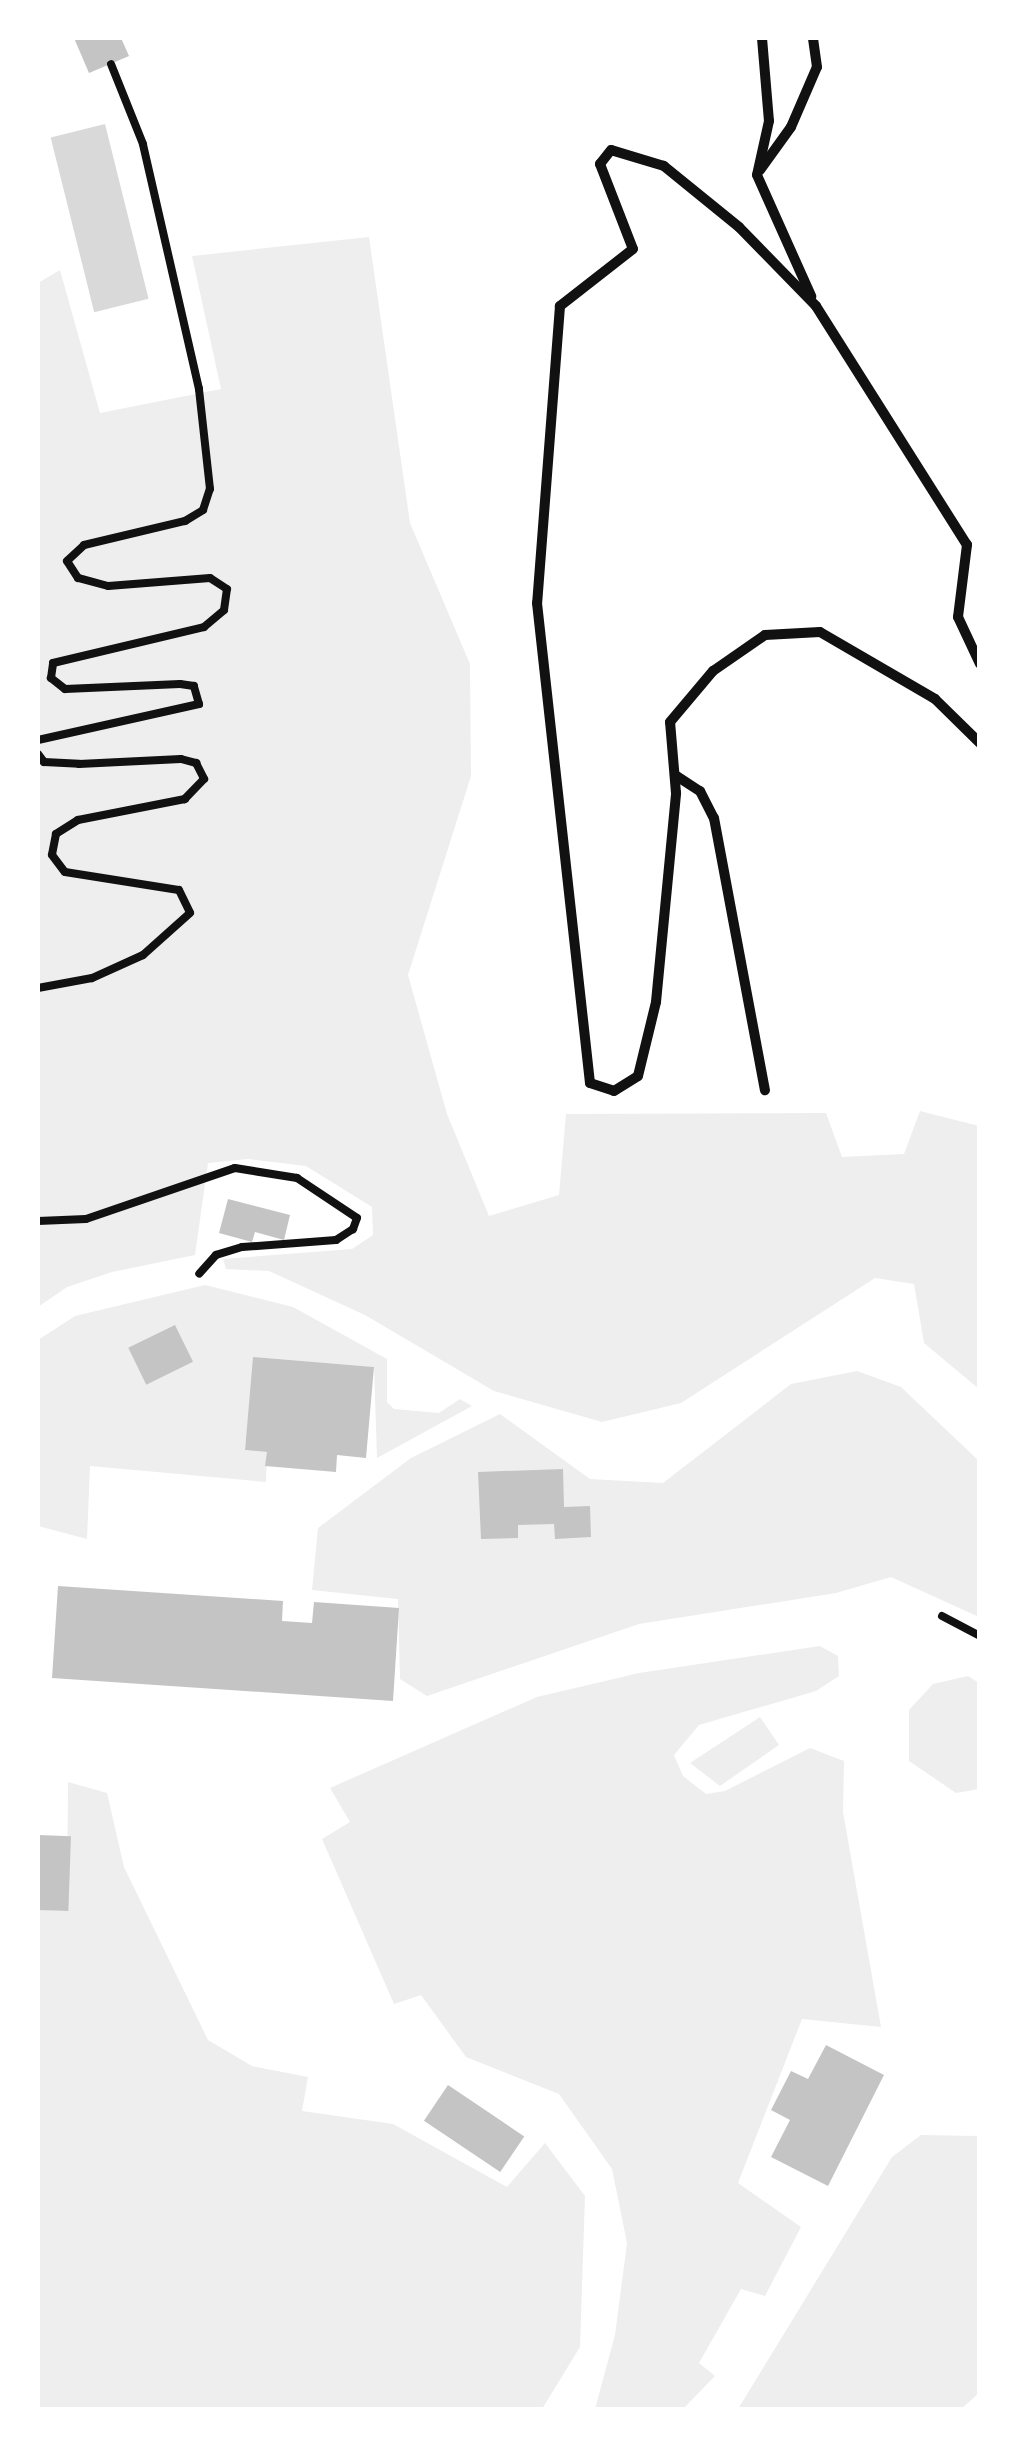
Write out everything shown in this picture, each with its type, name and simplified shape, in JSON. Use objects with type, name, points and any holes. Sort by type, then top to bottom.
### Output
[{"type":"street","points":[[762,38],[769,121],[757,175],[816,306],[967,545],[958,617],[980,664]]},
{"type":"street","points":[[757,175],[791,127],[816,68],[813,38]]},
{"type":"street","points":[[816,306],[739,228],[664,166],[610,150],[600,164],[633,249],[560,306],[537,602],[590,1083],[614,1091],[638,1076],[656,1002],[675,776],[670,722],[714,671],[765,635],[820,632],[935,699],[980,743]]},
{"type":"street","points":[[675,776],[700,791],[714,818],[764,1090]]},
{"type":"lane","points":[[38,740],[199,704],[194,686],[180,684],[65,689],[51,678],[53,662],[204,627],[224,610],[227,589],[210,578],[108,586],[78,578],[67,561],[84,545],[185,520],[203,510],[210,489],[199,389],[143,144],[110,64]]},
{"type":"lane","points":[[38,754],[44,762],[79,764],[181,758],[196,764],[204,780],[185,799],[78,820],[56,834],[52,855],[65,872],[179,890],[190,913],[143,954],[92,978],[38,988]]},
{"type":"lane","points":[[38,1221],[86,1219],[235,1168],[297,1178],[357,1218],[354,1229],[336,1240],[242,1247],[216,1255],[199,1274]]},
{"type":"lane","points":[[942,1616],[980,1636]]},
{"type":"shaded area","points":[[105,124],[149,299],[94,312],[51,138]]},
{"type":"shaded area","points":[[369,237],[410,523],[470,664],[471,776],[408,975],[447,1114],[489,1216],[559,1195],[566,1114],[826,1113],[842,1157],[904,1154],[920,1111],[979,1126],[979,1389],[924,1343],[914,1284],[875,1278],[681,1403],[602,1422],[494,1391],[365,1315],[269,1271],[226,1269],[223,1259],[352,1249],[373,1235],[372,1207],[306,1166],[248,1159],[208,1163],[195,1255],[112,1272],[67,1287],[38,1307],[38,283],[60,270],[100,413],[221,389],[192,256]]},
{"type":"shaded area","points":[[205,1285],[293,1307],[387,1359],[387,1402],[394,1409],[439,1413],[460,1399],[472,1406],[377,1458],[374,1367],[254,1357],[245,1450],[267,1452],[266,1482],[90,1466],[87,1539],[38,1526],[38,1340],[75,1316]]},
{"type":"shaded area","points":[[857,1371],[901,1387],[979,1461],[979,1617],[891,1577],[836,1593],[639,1624],[427,1696],[400,1679],[398,1599],[312,1590],[318,1528],[411,1458],[500,1414],[590,1479],[663,1483],[791,1384]]},
{"type":"shaded area","points":[[820,1646],[838,1656],[839,1676],[816,1691],[699,1725],[674,1755],[683,1776],[706,1794],[725,1791],[810,1748],[844,1761],[843,1812],[881,2027],[802,2019],[738,2183],[801,2227],[765,2296],[741,2289],[699,2363],[715,2376],[683,2409],[595,2409],[615,2335],[627,2243],[612,2169],[559,2094],[466,2057],[421,1995],[394,2004],[322,1839],[350,1822],[330,1788],[537,1697],[639,1673]]},
{"type":"shaded area","points":[[968,1676],[979,1683],[979,1789],[956,1793],[909,1761],[909,1710],[933,1684]]},
{"type":"shaded area","points":[[760,1717],[779,1745],[720,1786],[690,1763]]},
{"type":"shaded area","points":[[68,1782],[107,1793],[124,1867],[208,2040],[252,2066],[308,2077],[302,2111],[393,2124],[507,2187],[545,2143],[585,2196],[580,2347],[542,2409],[38,2410],[38,1910],[67,1911]]},
{"type":"shaded area","points":[[921,2135],[979,2136],[979,2393],[961,2409],[738,2409],[892,2157]]},
{"type":"building","points":[[74,38],[121,38],[129,56],[89,73]]},
{"type":"building","points":[[228,1199],[290,1215],[284,1240],[255,1232],[252,1242],[219,1233]]},
{"type":"building","points":[[175,1325],[193,1362],[146,1385],[128,1348]]},
{"type":"building","points":[[253,1357],[374,1367],[366,1458],[337,1455],[336,1472],[265,1466],[267,1452],[245,1450]]},
{"type":"building","points":[[563,1469],[564,1507],[590,1506],[591,1537],[555,1539],[554,1524],[518,1525],[518,1538],[481,1539],[478,1472]]},
{"type":"building","points":[[58,1586],[283,1601],[282,1621],[312,1623],[314,1602],[399,1608],[393,1701],[52,1678]]},
{"type":"building","points":[[38,1835],[71,1836],[68,1911],[38,1910]]},
{"type":"building","points":[[826,2045],[884,2075],[828,2186],[771,2157],[790,2120],[771,2110],[791,2071],[808,2079]]},
{"type":"building","points":[[448,2085],[524,2136],[500,2172],[424,2121]]}]
